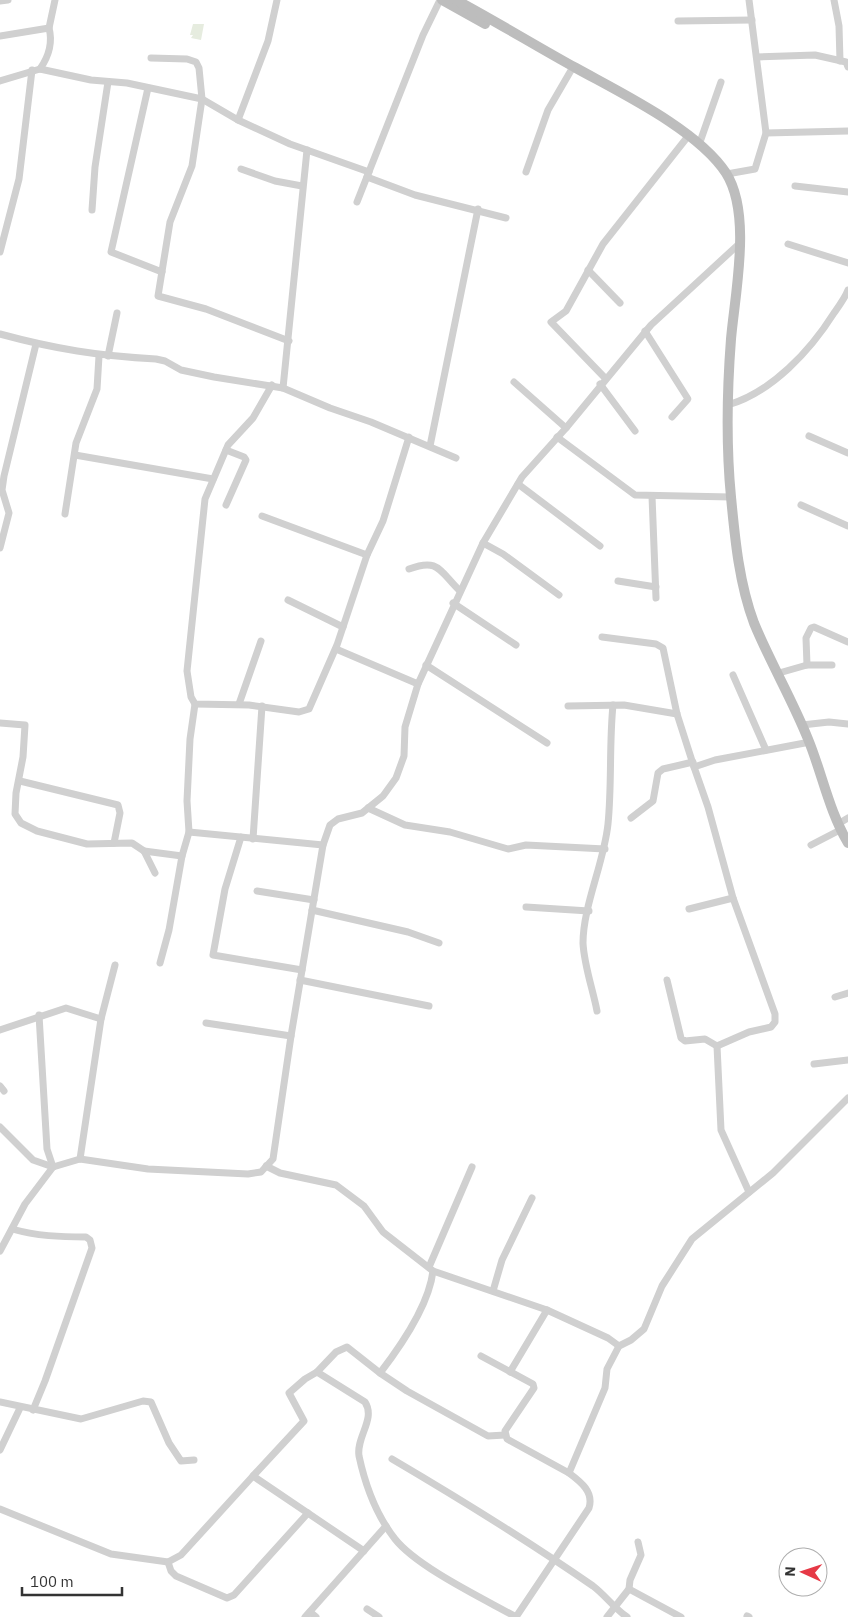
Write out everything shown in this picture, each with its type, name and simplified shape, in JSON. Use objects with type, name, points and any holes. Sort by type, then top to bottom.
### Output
[{"type":"street","points":[[0,1],[8,0]]},
{"type":"street","points":[[0,81],[36,69],[45,61],[52,39],[49,28],[55,0]]},
{"type":"street","points":[[238,120],[268,41],[277,0]]},
{"type":"street","points":[[357,202],[423,35],[441,0],[539,55],[573,67]]},
{"type":"street","points":[[456,0],[700,142],[727,174],[738,214],[740,243],[728,405],[731,497],[745,595],[755,623],[810,742],[839,827],[848,844]]},
{"type":"street","points":[[727,174],[755,169],[766,133],[749,0]]},
{"type":"street","points":[[757,57],[815,55],[846,63],[834,0]]},
{"type":"street","points":[[678,20],[752,20]]},
{"type":"street","points":[[0,36],[49,28]]},
{"type":"street","points":[[151,58],[187,58],[196,62],[199,68],[202,99],[192,166],[170,222],[158,296],[206,309],[289,342]]},
{"type":"street","points":[[526,172],[548,110],[573,67]]},
{"type":"street","points":[[36,69],[202,99],[238,120],[415,195],[478,209],[506,218]]},
{"type":"street","points":[[0,252],[19,179],[36,69]]},
{"type":"street","points":[[92,210],[95,167],[108,82]]},
{"type":"street","points":[[700,142],[721,82]]},
{"type":"street","points":[[148,88],[111,252],[162,272]]},
{"type":"street","points":[[766,133],[848,131]]},
{"type":"street","points":[[634,431],[603,381],[551,322],[566,311],[603,244],[689,135]]},
{"type":"street","points":[[283,388],[289,342],[302,186],[308,150]]},
{"type":"street","points":[[241,169],[302,186]]},
{"type":"street","points":[[795,186],[848,192]]},
{"type":"street","points":[[430,446],[478,209]]},
{"type":"street","points":[[0,1127],[33,1160],[52,1167],[80,1159],[148,1169],[248,1174],[261,1172],[273,1159],[291,1036],[323,845],[330,825],[338,819],[362,813],[383,796],[396,778],[404,756],[405,727],[418,684],[459,590],[483,543],[518,484],[645,331],[740,243]]},
{"type":"street","points":[[788,244],[848,264]]},
{"type":"street","points":[[588,270],[620,303]]},
{"type":"street","points":[[728,405],[742,401],[760,390],[805,354],[818,339],[848,290]]},
{"type":"street","points":[[108,356],[118,313]]},
{"type":"street","points":[[645,331],[688,399],[672,417]]},
{"type":"street","points":[[0,334],[36,344],[99,356],[156,359],[165,361],[181,370],[214,377],[272,385],[409,437],[456,458]]},
{"type":"street","points":[[0,548],[9,512],[2,490],[4,476],[36,344]]},
{"type":"street","points":[[65,514],[76,443],[97,390],[99,356]]},
{"type":"street","points":[[514,382],[566,428]]},
{"type":"street","points":[[160,963],[169,930],[182,856],[189,832],[188,783],[195,704],[190,697],[187,671],[202,509],[231,440],[256,414],[272,385]]},
{"type":"street","points":[[809,436],[848,453]]},
{"type":"street","points":[[195,704],[239,704],[305,712],[312,704],[336,648],[367,555],[383,521],[409,437]]},
{"type":"street","points":[[557,437],[631,493],[652,496],[731,497]]},
{"type":"street","points":[[226,450],[244,457],[246,460],[226,505]]},
{"type":"street","points":[[75,455],[213,479]]},
{"type":"street","points":[[518,484],[600,546]]},
{"type":"street","points":[[652,496],[656,598]]},
{"type":"street","points":[[800,505],[848,526]]},
{"type":"street","points":[[262,516],[367,555]]},
{"type":"street","points":[[483,543],[503,554],[559,595]]},
{"type":"street","points":[[409,569],[426,563],[432,564],[459,590]]},
{"type":"street","points":[[618,581],[656,587]]},
{"type":"street","points":[[288,600],[343,627]]},
{"type":"street","points":[[454,603],[516,645]]},
{"type":"street","points":[[807,665],[806,638],[811,628],[814,627],[848,642]]},
{"type":"street","points":[[602,637],[656,644],[663,648],[677,714],[708,806],[733,898],[766,984],[775,1014],[775,1022],[771,1027],[749,1032],[717,1046]]},
{"type":"street","points":[[239,704],[261,641]]},
{"type":"street","points":[[336,648],[418,684]]},
{"type":"street","points":[[426,665],[548,743]]},
{"type":"street","points":[[779,673],[807,665],[832,665]]},
{"type":"street","points":[[733,675],[766,750]]},
{"type":"street","points":[[568,706],[613,705],[677,714]]},
{"type":"street","points":[[597,1011],[583,946],[589,911],[605,849],[611,800],[610,730],[613,705]]},
{"type":"street","points":[[253,838],[262,706]]},
{"type":"street","points":[[802,725],[830,722],[848,724]]},
{"type":"street","points":[[0,723],[25,726],[15,814],[21,823],[37,831],[64,840],[87,844],[132,843],[144,851],[182,856]]},
{"type":"street","points":[[631,818],[653,801],[658,773],[663,769],[810,742]]},
{"type":"street","points":[[20,781],[118,805],[120,813],[114,843]]},
{"type":"street","points":[[368,808],[405,825],[450,832],[508,849],[526,844],[605,849]]},
{"type":"street","points":[[811,845],[839,827],[848,818]]},
{"type":"street","points":[[189,832],[323,845]]},
{"type":"street","points":[[241,837],[225,889],[213,955],[302,970]]},
{"type":"street","points":[[144,851],[155,873]]},
{"type":"street","points":[[257,891],[314,900]]},
{"type":"street","points":[[689,909],[733,898]]},
{"type":"street","points":[[526,907],[589,911]]},
{"type":"street","points":[[312,910],[408,932],[439,943]]},
{"type":"street","points":[[80,1159],[101,1018],[114,965]]},
{"type":"street","points":[[300,980],[429,1006]]},
{"type":"street","points":[[667,980],[681,1038],[685,1041],[705,1039],[717,1046]]},
{"type":"street","points":[[835,998],[848,994]]},
{"type":"street","points":[[0,1030],[39,1015],[66,1008],[101,1018]]},
{"type":"street","points":[[0,1251],[25,1204],[52,1167],[48,1149],[39,1015]]},
{"type":"street","points":[[206,1023],[291,1036]]},
{"type":"street","points":[[717,1046],[721,1130],[749,1192]]},
{"type":"street","points":[[814,1064],[848,1060]]},
{"type":"street","points":[[568,1473],[604,1388],[608,1369],[618,1346],[632,1340],[644,1329],[662,1286],[692,1239],[773,1173],[848,1098]]},
{"type":"street","points":[[266,1166],[280,1172],[336,1185],[364,1206],[383,1232],[431,1269],[548,1310],[608,1338],[618,1346]]},
{"type":"street","points":[[380,1373],[398,1349],[415,1320],[432,1281],[431,1269],[472,1167]]},
{"type":"street","points":[[493,1291],[502,1260],[532,1198]]},
{"type":"street","points":[[12,1229],[24,1234],[41,1236],[86,1237],[90,1240],[92,1248],[33,1410]]},
{"type":"street","points":[[510,1372],[548,1310]]},
{"type":"street","points":[[0,1509],[111,1554],[168,1562],[181,1555],[304,1421],[289,1393],[305,1379],[318,1372],[336,1352],[347,1347],[407,1391],[488,1436],[505,1435],[568,1473],[590,1494],[592,1500],[555,1561],[516,1617],[462,1587],[415,1557],[396,1540],[386,1526],[369,1491],[358,1449],[369,1414],[368,1408],[365,1402],[318,1372]]},
{"type":"street","points":[[481,1356],[533,1384],[534,1388],[505,1430],[505,1435]]},
{"type":"street","points":[[0,1402],[20,1408],[81,1419],[143,1401],[151,1402],[169,1444],[181,1460],[194,1460]]},
{"type":"street","points":[[0,1450],[20,1408]]},
{"type":"street","points":[[392,1459],[474,1507],[555,1561],[595,1588],[627,1617]]},
{"type":"street","points":[[253,1476],[364,1552]]},
{"type":"street","points":[[168,1562],[171,1571],[176,1576],[227,1598],[234,1595],[308,1513]]},
{"type":"street","points":[[316,1617],[307,1614],[386,1526]]},
{"type":"street","points":[[607,1617],[614,1605],[629,1589],[630,1580],[641,1555],[638,1542]]},
{"type":"street","points":[[629,1589],[681,1617]]},
{"type":"street","points":[[367,1609],[379,1617]]},
{"type":"shaded area","points":[[193,24],[204,24],[201,40],[191,38],[193,35],[190,35]]}]
